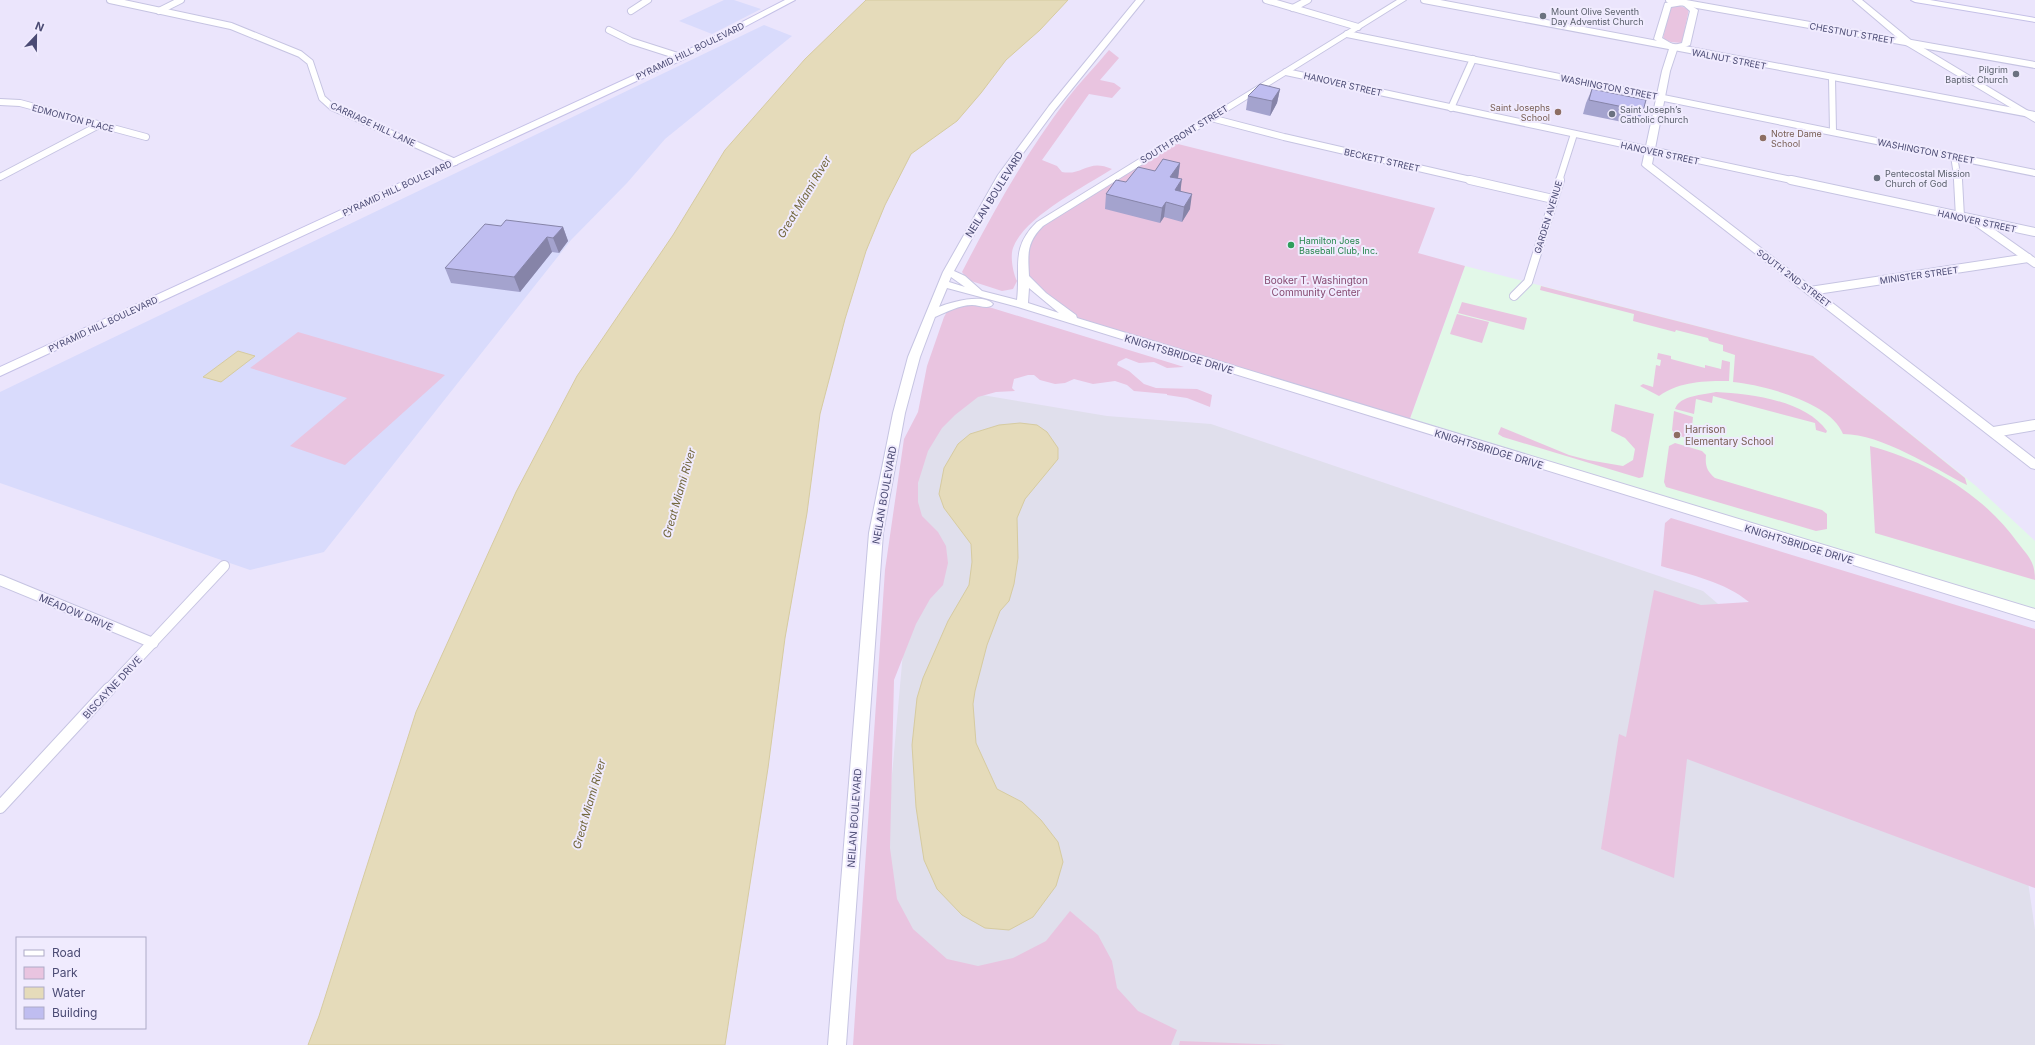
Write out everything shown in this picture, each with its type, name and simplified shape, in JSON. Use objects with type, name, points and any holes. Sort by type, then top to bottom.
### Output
[{"type":"main road","name":"PYRAMID HILL BOULEVARD","points":[[0,372],[681,57],[791,0]]},
{"type":"main road","points":[[1915,0],[2035,20]]},
{"type":"street","name":"CARRIAGE HILL LANE","points":[[110,0],[231,26],[300,54],[310,62],[322,98],[332,107],[455,162]]},
{"type":"street","points":[[159,11],[181,0]]},
{"type":"street","points":[[631,11],[648,0]]},
{"type":"street","name":"NEILAN BOULEVARD","points":[[1132,12],[1140,0]]},
{"type":"street","name":"NEILAN BOULEVARD","points":[[837,1045],[876,532],[898,413],[914,356],[948,272],[986,203],[1021,149],[1052,108],[1132,12],[1144,0]]},
{"type":"street","points":[[1266,0],[1358,27]]},
{"type":"street","points":[[1293,8],[1308,0]]},
{"type":"street","name":"SOUTH FRONT STREET","points":[[1022,305],[1024,277],[1022,262],[1024,244],[1030,233],[1040,224],[1402,0]]},
{"type":"street","name":"WALNUT STREET","points":[[1424,0],[2035,115]]},
{"type":"street","name":"CHESTNUT STREET","points":[[1669,0],[1684,1],[2035,65]]},
{"type":"street","points":[[1857,0],[1909,43],[2035,119]]},
{"type":"street","points":[[1684,1],[1694,10],[1691,26],[1686,45],[1673,48],[1658,39],[1668,5],[1684,1]]},
{"type":"street","points":[[609,30],[615,31],[628,41],[664,49],[681,57]]},
{"type":"street","name":"WASHINGTON STREET","points":[[1347,34],[2035,173]]},
{"type":"street","name":"SOUTH 2ND STREET","points":[[1673,48],[1649,150],[1647,165],[2035,465]]},
{"type":"street","points":[[1451,108],[1473,59]]},
{"type":"street","name":"HANOVER STREET","points":[[1286,72],[2035,232]]},
{"type":"street","points":[[1832,78],[1833,132]]},
{"type":"street","name":"EDMONTON PLACE","points":[[0,102],[20,103],[99,125],[146,136]]},
{"type":"street","name":"BECKETT STREET","points":[[1211,118],[1284,137],[1553,199]]},
{"type":"street","points":[[0,177],[99,125]]},
{"type":"street","name":"GARDEN AVENUE","points":[[1514,296],[1528,282],[1574,134]]},
{"type":"street","points":[[1954,156],[1959,185],[1960,217]]},
{"type":"street","points":[[1974,220],[2031,260]]},
{"type":"street","name":"MINISTER STREET","points":[[1810,291],[2031,260]]},
{"type":"street","points":[[948,272],[961,278],[979,294]]},
{"type":"street","points":[[1024,277],[1042,295],[1084,324]]},
{"type":"street","name":"KNIGHTSBRIDGE DRIVE","points":[[943,284],[1022,305],[2035,615]]},
{"type":"street","points":[[931,316],[950,306],[973,301],[997,305],[1022,305]]},
{"type":"street","points":[[1994,432],[2035,425]]},
{"type":"street","name":"BISCAYNE DRIVE","points":[[0,807],[224,566]]},
{"type":"street","name":"MEADOW DRIVE","points":[[0,580],[152,643]]},
{"type":"shaded area","points":[[724,0],[734,0],[761,9],[712,34],[679,21]]},
{"type":"shaded area","points":[[764,25],[792,36],[665,139],[627,183],[571,240],[324,552],[250,570],[0,483],[0,392]]},
{"type":"shaded area","name":"Harrison Elementary School","points":[[1465,266],[1813,356],[1976,486],[2035,541],[2035,615],[1408,424]]},
{"type":"shaded area","points":[[940,388],[1107,416],[1211,424],[1703,591],[2026,868],[2035,930],[2035,1045],[1054,1045],[875,965],[923,429]]},
{"type":"green space","points":[[1670,6],[1680,6],[1689,9],[1682,43],[1671,42],[1663,39]]},
{"type":"green space","points":[[1109,50],[1119,58],[1100,80],[1114,83],[1121,88],[1112,98],[1089,94],[1042,160],[1057,166],[1062,172],[1069,173],[1097,165],[1112,169],[1042,214],[1019,236],[1012,252],[1012,265],[1017,281],[1013,289],[1002,291],[968,280],[962,272],[998,205],[1024,162],[1067,99]]},
{"type":"green space","name":"Booker T. Washington Community Center","points":[[1170,142],[1435,208],[1418,253],[1465,266],[1408,424],[1084,324],[1031,282],[1022,262],[1030,233]]},
{"type":"green space","points":[[1541,286],[1813,356],[1965,478],[1967,485],[1923,461],[1890,446],[1858,435],[1843,434],[1836,423],[1825,413],[1811,404],[1778,391],[1733,382],[1735,355],[1723,351],[1723,345],[1709,341],[1708,338],[1676,330],[1675,332],[1633,321],[1634,314],[1540,290]]},
{"type":"green space","points":[[1462,302],[1527,318],[1524,330],[1458,313]]},
{"type":"green space","points":[[966,304],[979,304],[1184,367],[1167,368],[1154,362],[1139,363],[1126,358],[1118,362],[1117,365],[1129,371],[1144,384],[1156,388],[1197,389],[1212,395],[1210,407],[1187,398],[1167,394],[1134,391],[1127,385],[1115,381],[1093,384],[1074,379],[1065,383],[1055,384],[1040,380],[1034,375],[1028,375],[1014,379],[1012,388],[1015,391],[996,392],[978,397],[955,415],[942,428],[928,451],[918,483],[918,502],[922,516],[938,532],[946,546],[948,563],[943,585],[930,599],[916,624],[894,680],[890,848],[897,899],[913,929],[947,959],[978,966],[1013,958],[1046,941],[1070,911],[1098,935],[1112,961],[1117,988],[1138,1011],[1177,1030],[1171,1045],[853,1045],[885,570],[904,439],[918,412],[927,366],[944,317],[948,310]]},
{"type":"green space","points":[[1457,314],[1489,322],[1482,343],[1450,334]]},
{"type":"green space","points":[[298,332],[445,375],[345,465],[290,446],[347,398],[250,368]]},
{"type":"green space","points":[[1658,353],[1671,356],[1671,359],[1705,368],[1705,365],[1721,369],[1722,360],[1730,362],[1729,381],[1693,383],[1676,387],[1659,396],[1640,386],[1643,384],[1653,387],[1656,365],[1660,366],[1661,360],[1657,359]]},
{"type":"green space","points":[[1716,392],[1761,397],[1791,406],[1805,412],[1827,431],[1826,433],[1816,430],[1815,423],[1713,396],[1712,403],[1696,399],[1694,414],[1675,409],[1678,404],[1687,398]]},
{"type":"green space","points":[[1615,404],[1654,414],[1643,477],[1639,478],[1503,437],[1498,434],[1501,427],[1569,455],[1623,466],[1633,460],[1635,449],[1625,438],[1611,431]]},
{"type":"green space","points":[[1674,411],[1693,417],[1691,436],[1708,441],[1708,444],[1676,435],[1672,430]]},
{"type":"green space","points":[[1675,443],[1702,451],[1706,455],[1707,468],[1715,478],[1822,510],[1827,514],[1827,529],[1816,531],[1666,487],[1664,482],[1669,446]]},
{"type":"green space","points":[[1870,446],[1912,461],[1933,471],[1953,482],[1971,495],[1989,510],[2025,552],[2033,564],[2035,580],[1875,533]]},
{"type":"green space","points":[[1671,518],[2035,629],[2035,888],[1687,759],[1674,878],[1601,849],[1619,734],[1626,737],[1654,590],[1701,605],[1749,602],[1740,595],[1719,584],[1661,566],[1665,523]]},
{"type":"green space","points":[[1180,1041],[1287,1045],[1179,1045]]},
{"type":"water","name":"Great Miami River","points":[[866,0],[1068,0],[1040,30],[1006,60],[957,121],[911,154],[885,205],[866,251],[845,319],[820,414],[807,513],[785,638],[768,768],[725,1045],[308,1045],[319,1016],[416,712],[516,492],[577,376],[673,235],[725,150],[805,59]]},
{"type":"water","points":[[238,351],[255,356],[221,382],[203,377]]},
{"type":"water","points":[[1020,423],[1037,425],[1047,432],[1058,448],[1058,459],[1025,499],[1017,518],[1018,558],[1014,584],[1009,601],[1000,611],[987,645],[975,691],[973,704],[976,743],[997,789],[1022,802],[1041,820],[1058,842],[1063,862],[1056,886],[1033,917],[1009,930],[985,928],[962,915],[937,889],[924,860],[916,807],[912,745],[917,698],[923,678],[948,621],[969,585],[972,562],[971,544],[944,508],[939,494],[944,468],[958,444],[970,434],[999,425]]},
{"type":"building","points":[[1260,84],[1280,89],[1272,101],[1248,96]]},
{"type":"building","points":[[1592,89],[1646,100],[1643,111],[1589,100]]},
{"type":"building","points":[[1163,159],[1180,163],[1170,177],[1182,179],[1175,190],[1192,194],[1184,207],[1166,202],[1162,208],[1106,194],[1116,180],[1126,182],[1138,167],[1155,171]]},
{"type":"building","points":[[506,220],[563,227],[553,238],[547,237],[514,277],[445,268],[485,224],[501,226]]},
{"type":"place","name":"Mount Olive Seventh Day Adventist Church","points":[[1543,16]]},
{"type":"place","name":"Pilgrim Baptist Church","points":[[2016,74]]},
{"type":"place","name":"Saint Josephs School","points":[[1558,112]]},
{"type":"place","name":"Saint Joseph’s Catholic Church","points":[[1612,114]]},
{"type":"place","name":"Notre Dame School","points":[[1763,138]]},
{"type":"place","name":"Pentecostal Mission Church of God","points":[[1877,178]]},
{"type":"place","name":"Hamilton Joes Baseball Club, Inc.","points":[[1291,245]]},
{"type":"place","name":"Harrison Elementary School","points":[[1677,435]]}]
